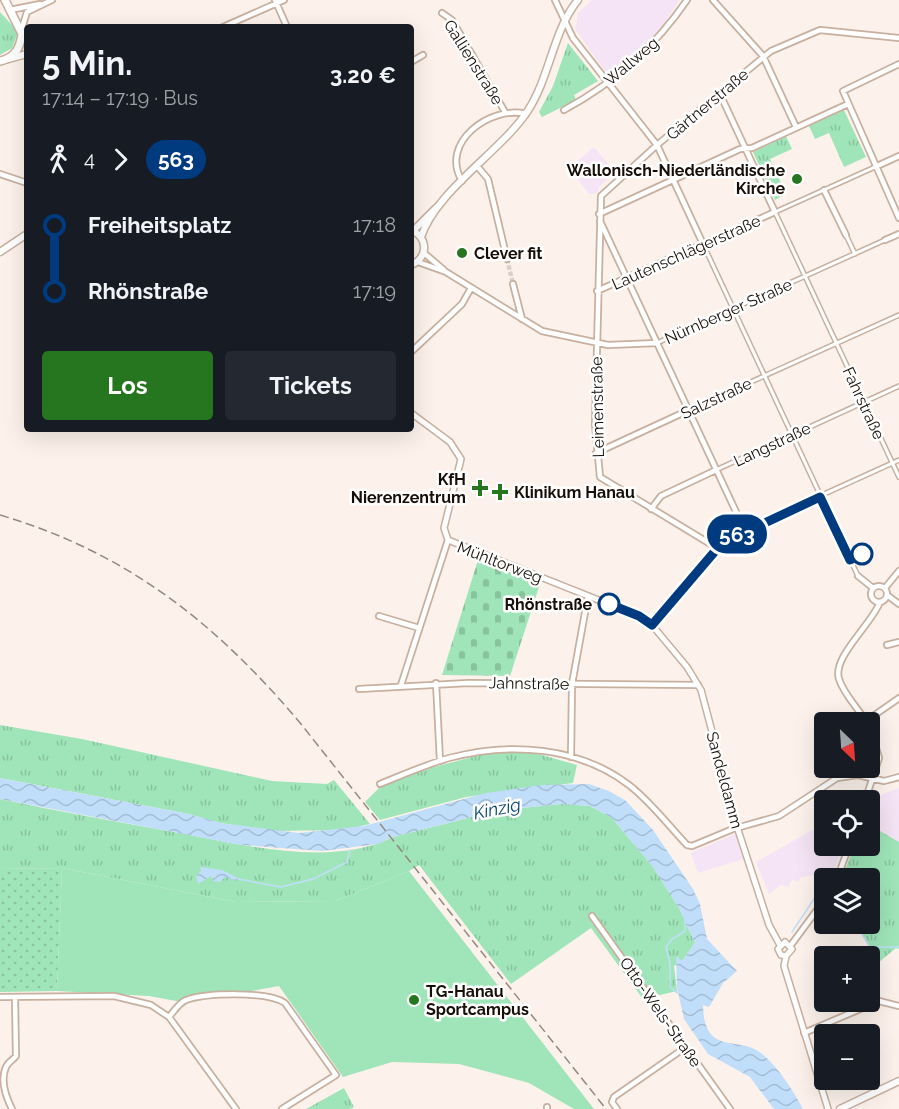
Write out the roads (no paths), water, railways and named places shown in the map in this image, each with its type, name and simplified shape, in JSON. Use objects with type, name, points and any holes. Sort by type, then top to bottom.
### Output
[{"type":"main road","points":[[414,229],[526,114],[544,82],[565,22],[578,0]]},
{"type":"main road","points":[[5,5],[24,33]]},
{"type":"main road","points":[[4,60],[18,49],[22,29]]},
{"type":"main road","points":[[4,60],[24,55]]},
{"type":"main road","points":[[414,264],[424,253],[421,237],[439,206]]},
{"type":"main road","points":[[414,232],[421,237]]},
{"type":"main road","points":[[0,252],[24,236]]},
{"type":"main road","points":[[842,1108],[899,1081]]},
{"type":"street","points":[[22,29],[27,12],[52,0]]},
{"type":"street","points":[[229,24],[284,0]]},
{"type":"street","points":[[555,0],[573,38],[657,145],[858,576],[873,588]]},
{"type":"street","name":"Wallweg","points":[[564,110],[589,96],[637,60],[660,36],[687,0]]},
{"type":"street","points":[[713,0],[763,56],[796,128]]},
{"type":"street","points":[[276,2],[286,24]]},
{"type":"street","points":[[5,5],[45,3]]},
{"type":"street","name":"Gallienstraße","points":[[442,13],[452,20],[505,112]]},
{"type":"street","name":"Gärtnerstraße","points":[[596,343],[599,216],[600,201],[604,192],[763,56],[820,30],[899,38]]},
{"type":"street","points":[[414,60],[423,55]]},
{"type":"street","points":[[899,64],[843,91],[899,218]]},
{"type":"street","points":[[720,94],[775,212],[899,156]]},
{"type":"street","points":[[745,531],[599,216],[673,180],[746,148],[752,148],[848,104]]},
{"type":"street","points":[[462,181],[457,171],[455,158],[460,141],[472,129],[505,112],[526,114]]},
{"type":"street","points":[[477,166],[487,177],[507,259]]},
{"type":"street","points":[[0,174],[24,182]]},
{"type":"street","points":[[824,190],[855,254]]},
{"type":"street","name":"Lautenschlägerstraße","points":[[597,291],[775,212]]},
{"type":"street","name":"Fahrstraße","points":[[775,212],[899,477]]},
{"type":"street","points":[[885,240],[899,234]]},
{"type":"street","name":"Nürnberger Straße","points":[[418,262],[446,272],[542,331],[616,345],[657,343],[885,240]]},
{"type":"street","points":[[424,253],[446,272]]},
{"type":"street","points":[[513,284],[522,320]]},
{"type":"street","points":[[414,349],[462,304],[471,288]]},
{"type":"street","name":"Salzstraße","points":[[596,453],[899,315]]},
{"type":"street","name":"Leimenstraße","points":[[596,343],[596,453],[602,480],[717,548]]},
{"type":"street","name":"Langstraße","points":[[651,509],[661,496],[899,386]]},
{"type":"street","points":[[401,686],[448,540],[444,528],[462,463],[450,442],[414,415]]},
{"type":"street","points":[[652,625],[717,548],[745,531],[892,463],[899,462]]},
{"type":"street","name":"Mühltorweg","points":[[448,540],[639,616],[652,625]]},
{"type":"street","points":[[885,588],[899,571]]},
{"type":"street","points":[[873,588],[878,586],[885,588]]},
{"type":"street","points":[[873,588],[872,597],[880,602]]},
{"type":"street","points":[[885,588],[887,595],[899,604]]},
{"type":"street","points":[[860,712],[841,684],[838,670],[843,656],[887,595]]},
{"type":"street","points":[[572,757],[572,684],[588,596]]},
{"type":"street","points":[[379,616],[419,628]]},
{"type":"street","name":"Sandeldamm","points":[[652,625],[699,685],[738,827],[770,925],[780,945]]},
{"type":"street","points":[[887,645],[899,642]]},
{"type":"street","points":[[436,683],[440,761]]},
{"type":"street","name":"Jahnstraße","points":[[359,689],[436,683],[699,685]]},
{"type":"street","points":[[880,712],[899,698]]},
{"type":"street","points":[[380,784],[440,761],[483,752],[540,750],[572,757],[601,768],[628,785],[648,802],[689,846],[738,827],[779,816],[837,778]]},
{"type":"street","points":[[869,790],[873,778],[884,781],[899,777]]},
{"type":"street","points":[[814,914],[791,945],[791,952],[786,956],[784,966],[828,1109]]},
{"type":"street","name":"Otto-Wels-Straße","points":[[592,916],[730,1109]]},
{"type":"street","points":[[786,956],[778,951],[780,945],[785,942],[791,945]]},
{"type":"street","points":[[169,1017],[187,1000],[258,995],[278,998],[291,1011],[336,1075],[282,1109]]},
{"type":"street","points":[[0,997],[128,997],[151,1005],[169,1017],[236,1109]]},
{"type":"street","points":[[12,1109],[4,1092],[4,1082],[5,1068],[16,1056],[15,997]]},
{"type":"street","points":[[804,1033],[879,1001],[899,1006]]},
{"type":"street","points":[[617,1109],[612,1100],[686,1047]]},
{"type":"water","name":"Kinzig","points":[[0,778],[189,814],[220,823],[299,833],[364,826],[486,793],[542,785],[589,784],[609,791],[626,801],[653,830],[693,889],[700,904],[707,939],[737,971],[723,983],[709,1007],[703,1005],[709,1032],[724,1042],[742,1045],[761,1053],[785,1079],[803,1109],[774,1109],[750,1077],[708,1054],[684,1019],[677,988],[676,958],[677,956],[682,961],[695,943],[680,910],[653,867],[612,818],[590,806],[562,804],[499,810],[393,837],[378,844],[322,851],[241,845],[0,799]]},
{"type":"water","points":[[200,867],[222,870],[238,878],[237,881],[225,877],[220,882],[213,881],[211,876],[198,884],[196,876],[201,871]]},
{"type":"waterway","points":[[238,879],[281,887],[313,879],[347,862],[350,850]]},
{"type":"waterway","points":[[792,932],[814,899]]},
{"type":"waterway","points":[[677,991],[677,993],[670,987],[670,963],[666,947],[671,940],[685,931],[685,918]]},
{"type":"waterway","points":[[862,934],[870,947],[899,947]]},
{"type":"tunnel","points":[[507,259],[513,284]]},
{"type":"railway","points":[[0,515],[89,549],[129,571],[167,596],[236,654],[301,724],[606,1109]]},
{"type":"place","name":"Wallonisch-Niederländische Kirche","points":[[797,179]]},
{"type":"place","name":"Clever fit","points":[[462,253]]},
{"type":"place","name":"KfH Nierenzentrum","points":[[480,488]]},
{"type":"place","name":"Klinikum Hanau","points":[[500,492]]},
{"type":"place","name":"Rhönstraße","points":[[609,604]]},
{"type":"place","name":"TG-Hanau Sportcampus","points":[[414,1000]]}]
